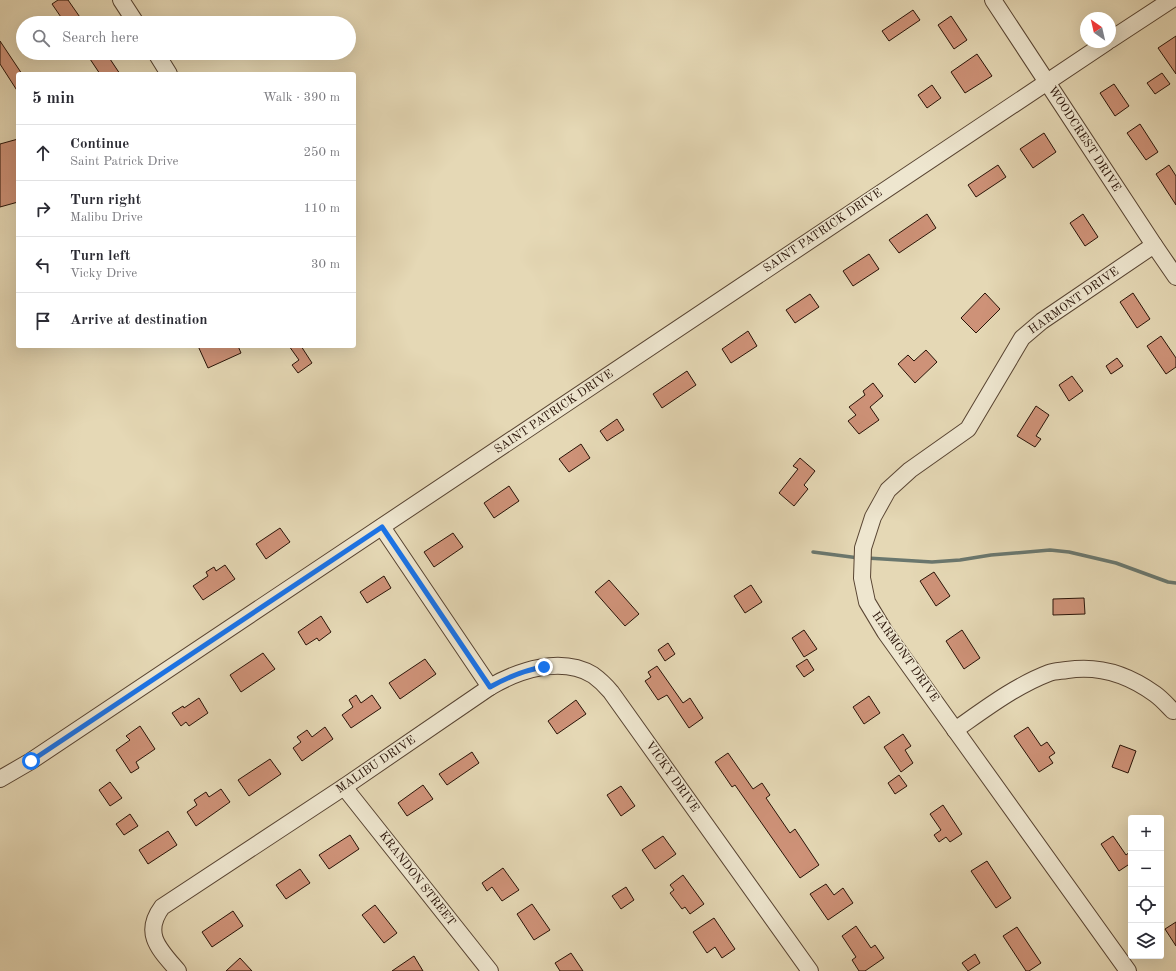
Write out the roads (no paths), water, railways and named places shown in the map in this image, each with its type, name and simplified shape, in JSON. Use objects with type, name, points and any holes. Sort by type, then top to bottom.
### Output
[{"type":"street","points":[[121,0],[131,16]]},
{"type":"street","name":"WOODCREST DRIVE","points":[[992,0],[1176,277]]},
{"type":"street","points":[[1116,36],[1171,0]]},
{"type":"street","name":"SAINT PATRICK DRIVE","points":[[0,779],[31,761],[1098,48]]},
{"type":"street","points":[[160,60],[168,72]]},
{"type":"street","name":"HARMONT DRIVE","points":[[1128,971],[885,632],[867,602],[862,578],[862,548],[873,517],[888,490],[910,470],[968,429],[1022,338],[1042,321],[1154,245]]},
{"type":"street","points":[[382,527],[490,687]]},
{"type":"street","name":"VICKY DRIVE","points":[[490,687],[519,672],[560,666],[584,671],[603,684],[611,692],[810,971]]},
{"type":"street","points":[[955,730],[996,701],[1028,683],[1050,673],[1078,668],[1107,671],[1129,678],[1156,695],[1173,711]]},
{"type":"street","name":"MALIBU DRIVE","points":[[178,971],[160,950],[152,929],[155,916],[162,907],[344,787],[490,687]]},
{"type":"street","name":"KRANDON STREET","points":[[344,787],[490,971]]},
{"type":"waterway","points":[[867,558],[932,562],[1050,550],[1069,552],[1116,563],[1168,582],[1176,583]]},
{"type":"waterway","points":[[813,552],[859,558]]}]
